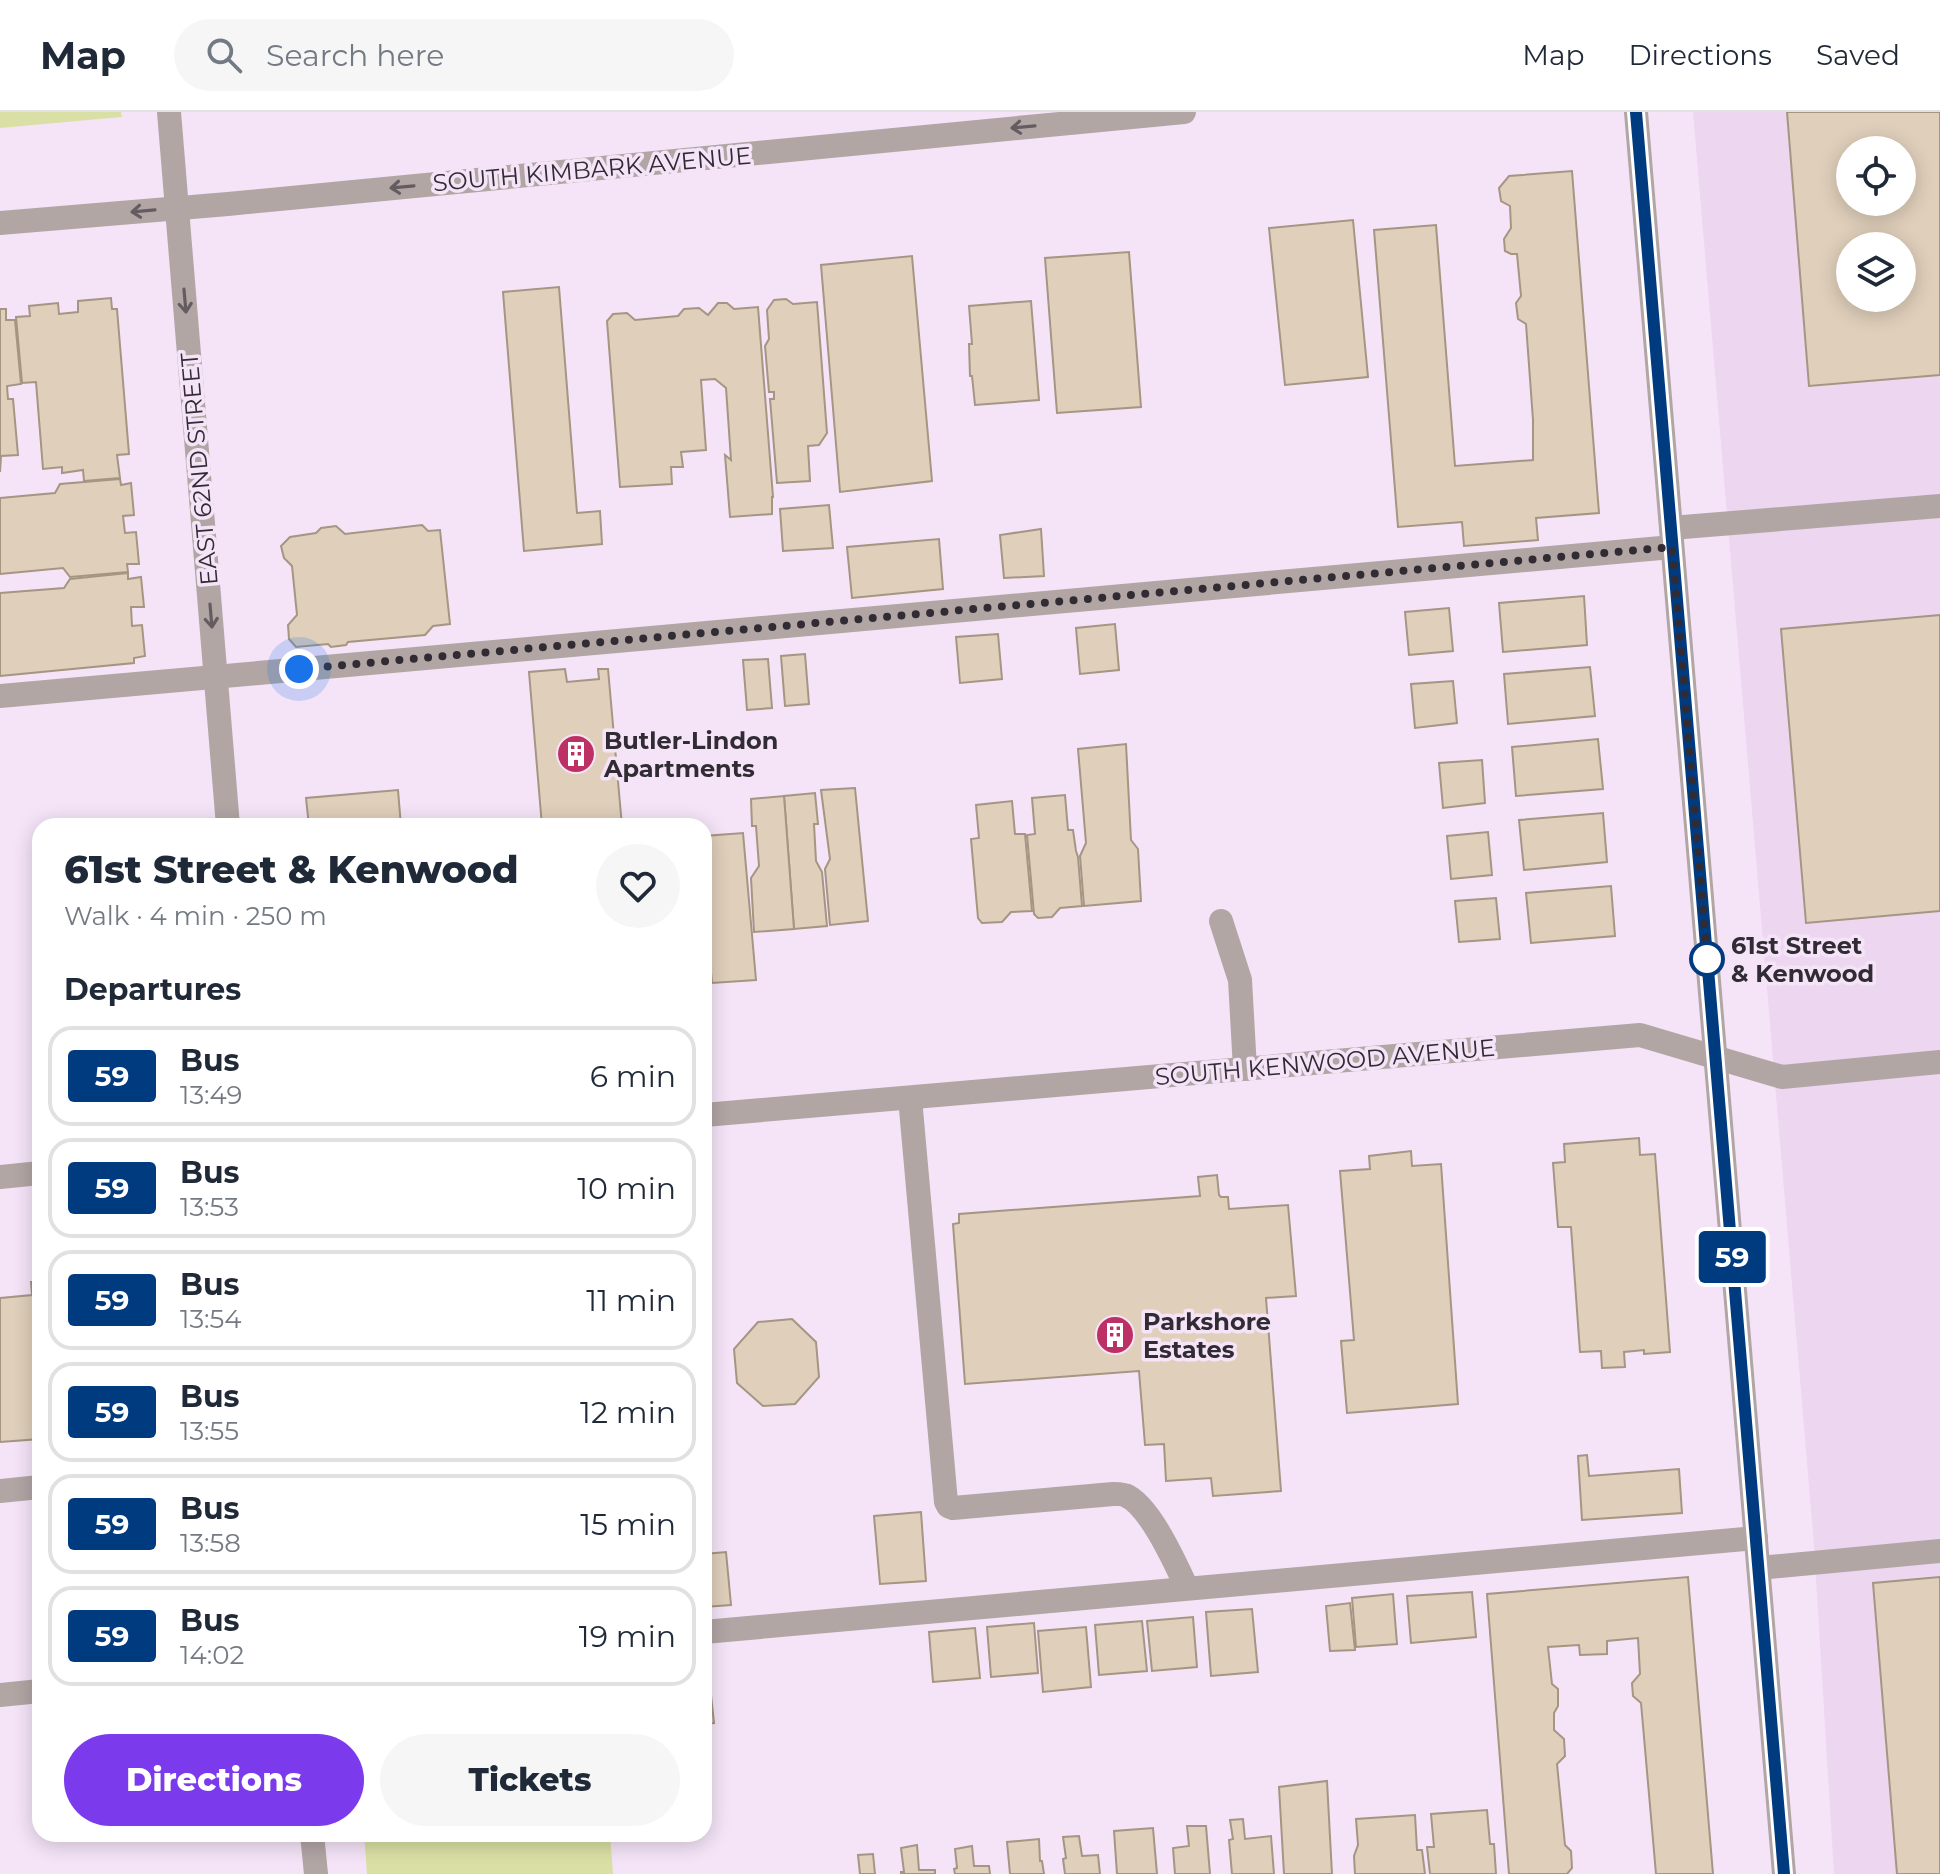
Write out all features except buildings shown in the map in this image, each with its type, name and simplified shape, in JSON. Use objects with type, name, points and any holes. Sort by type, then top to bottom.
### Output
[{"type":"street","name":"EAST 62ND STREET","points":[[169,112],[227,818]]},
{"type":"street","name":"SOUTH KIMBARK AVENUE","points":[[0,223],[1184,112]]},
{"type":"street","points":[[1636,112],[1784,1874]]},
{"type":"street","points":[[0,696],[1671,538],[1940,506]]},
{"type":"street","points":[[1221,921],[1240,980],[1245,1069]]},
{"type":"street","name":"SOUTH KENWOOD AVENUE","points":[[712,1114],[1640,1035],[1782,1077],[1940,1062]]},
{"type":"street","points":[[910,1098],[948,1506],[1125,1494],[1140,1507],[1168,1546],[1187,1588]]},
{"type":"street","points":[[0,1177],[32,1174]]},
{"type":"street","points":[[0,1491],[32,1488]]},
{"type":"street","points":[[712,1631],[1756,1538]]},
{"type":"street","points":[[1759,1568],[1940,1551]]},
{"type":"street","points":[[0,1695],[32,1692]]},
{"type":"street","points":[[313,1842],[316,1874]]},
{"type":"shaded area","points":[[1693,112],[1940,112],[1940,1874],[1834,1874],[1814,1545]]},
{"type":"green space","points":[[0,112],[121,112],[122,117],[0,128]]},
{"type":"green space","points":[[365,1842],[611,1842],[613,1874],[367,1874]]},
{"type":"bus line","name":"59","points":[[1636,112],[1784,1874]]},
{"type":"place","name":"Butler-Lindon Apartments","points":[[576,754]]},
{"type":"place","name":"61st Street & Kenwood","points":[[1707,959]]},
{"type":"place","name":"Parkshore Estates","points":[[1115,1335]]},
{"type":"route","points":[[299,669],[1672,547],[1708,967],[1707,959]]}]
